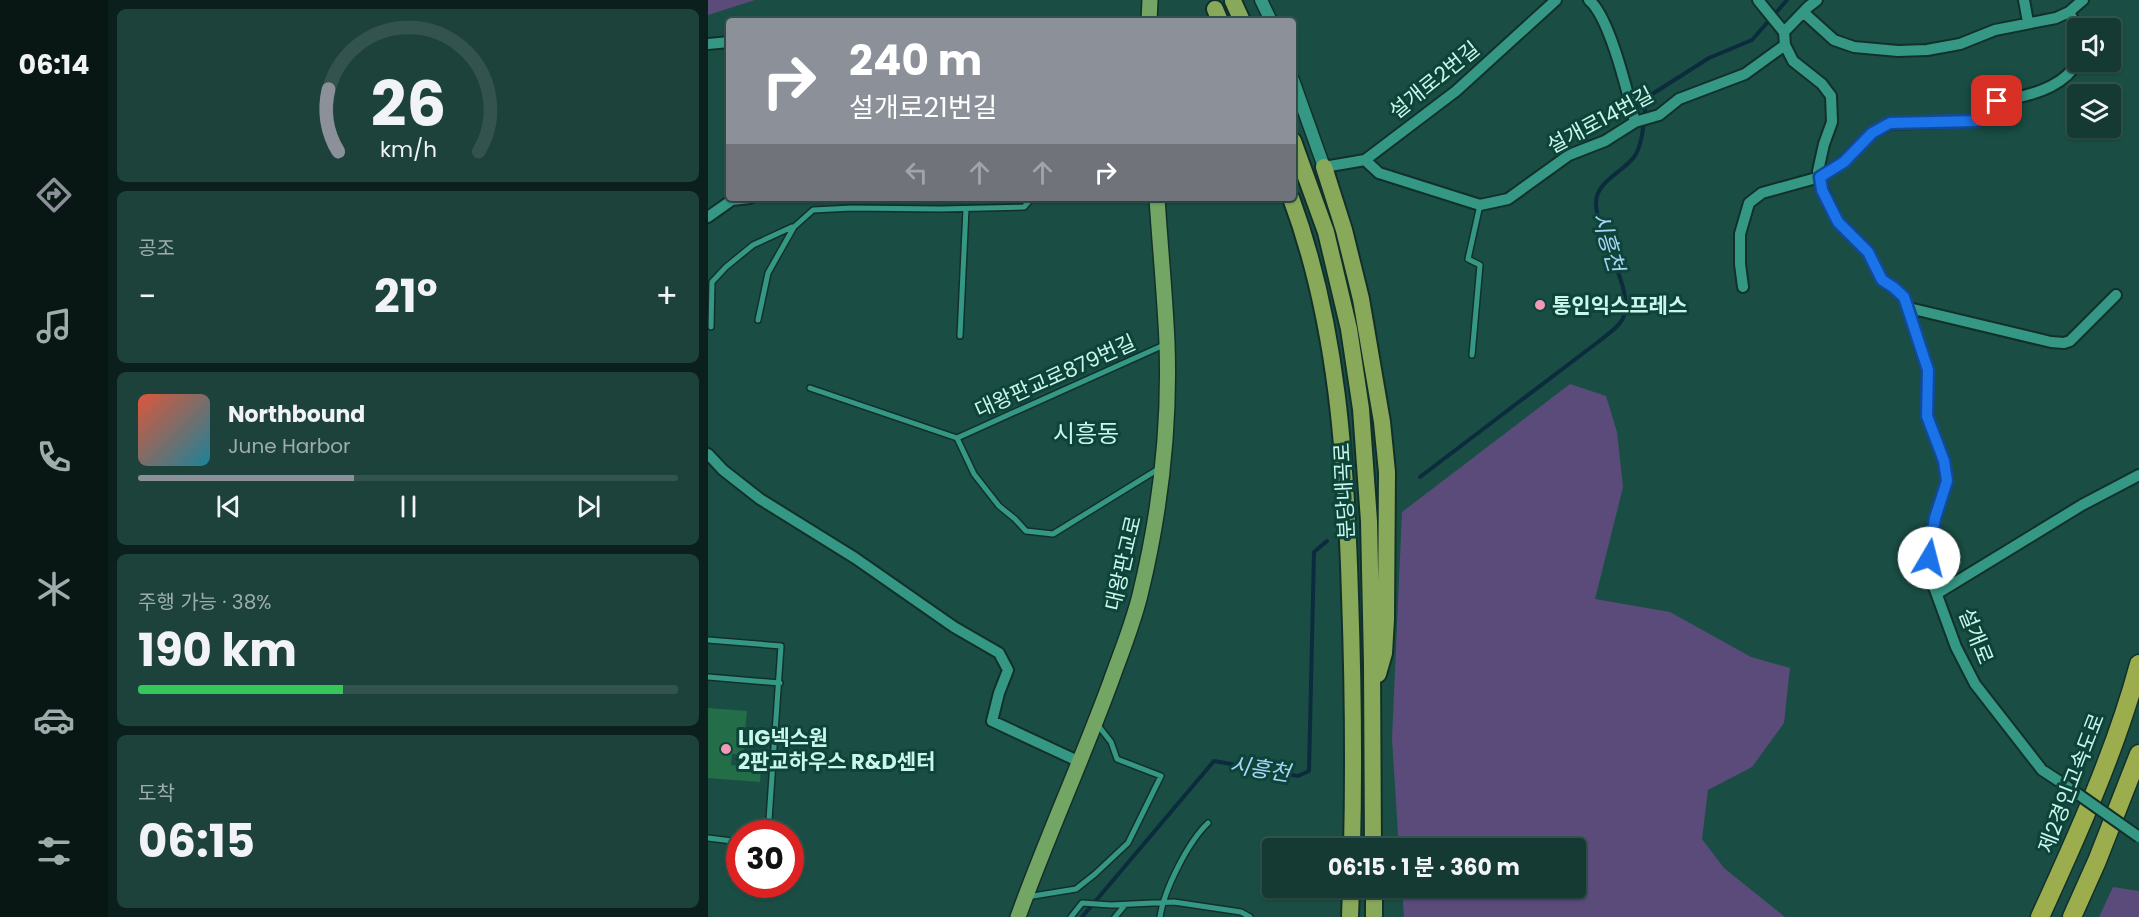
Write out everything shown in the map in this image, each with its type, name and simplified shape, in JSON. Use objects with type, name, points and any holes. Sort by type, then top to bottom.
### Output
[{"type":"highway","points":[[1233,1],[1241,18]]},
{"type":"highway","name":"분당내곡로","points":[[1296,149],[1326,232],[1349,328],[1361,409],[1369,521],[1373,838]]},
{"type":"highway","points":[[1324,167],[1344,230],[1361,299],[1382,422],[1387,472],[1384,653],[1372,694]]},
{"type":"highway","name":"분당내곡로","points":[[1292,201],[1304,233],[1330,347],[1341,424],[1348,510],[1353,680],[1352,838]]},
{"type":"highway","name":"제2경인고속도로","points":[[2040,917],[2074,842],[2111,748],[2139,664]]},
{"type":"highway","points":[[2072,917],[2097,861],[2139,754]]},
{"type":"highway","points":[[1350,917],[1351,898]]},
{"type":"highway","points":[[1374,898],[1374,917]]},
{"type":"main road","points":[[1149,18],[1150,0]]},
{"type":"main road","name":"대왕판교로","points":[[1018,917],[1096,722],[1140,597],[1153,535],[1162,467],[1167,344],[1157,201]]},
{"type":"street","points":[[1261,0],[1270,18]]},
{"type":"street","name":"설개로2번길","points":[[1324,167],[1365,160],[1456,91],[1556,0]]},
{"type":"street","points":[[1589,0],[1594,4],[1602,20],[1624,75],[1635,122]]},
{"type":"street","points":[[1758,0],[1784,32],[1785,45]]},
{"type":"street","points":[[1784,32],[1817,0]]},
{"type":"street","points":[[2024,0],[2028,22]]},
{"type":"street","points":[[1803,12],[1834,40],[1854,47],[1898,51],[1927,50],[1960,44],[1995,30],[2056,18],[2069,12],[2083,0]]},
{"type":"street","points":[[2069,12],[2072,18]]},
{"type":"street","points":[[708,44],[726,42]]},
{"type":"street","name":"설개로14번길","points":[[1365,160],[1379,173],[1480,204],[1508,199],[1569,155],[1605,141],[1635,122],[1659,115],[1679,99],[1745,74],[1785,45]]},
{"type":"street","name":"설개로","points":[[1785,45],[1792,61],[1822,84],[1831,96],[1832,122],[1818,171],[1822,190],[1838,222],[1868,252],[1882,280],[1904,297],[1928,370],[1927,416],[1944,461],[1947,481],[1930,543],[1930,576],[1956,647],[1975,684],[2042,770],[2139,837]]},
{"type":"street","points":[[1743,287],[1740,234],[1749,203],[1762,193],[1820,177],[1844,162],[1872,133],[1890,123],[1976,121],[1989,106],[1997,101],[2016,98],[2058,84],[2072,72]]},
{"type":"street","points":[[1296,88],[1324,167]]},
{"type":"street","points":[[708,217],[731,201]]},
{"type":"street","points":[[1909,308],[2050,342],[2064,343],[2075,336],[2116,295]]},
{"type":"street","points":[[708,454],[723,470],[760,499],[855,558],[954,627],[999,653],[1008,670],[992,721],[1080,762]]},
{"type":"street","points":[[1938,593],[2082,505],[2139,475]]},
{"type":"lane","points":[[711,327],[712,282],[753,245],[794,227],[813,210],[1024,207],[1029,201]]},
{"type":"lane","points":[[1472,355],[1480,265],[1468,259],[1480,204]]},
{"type":"lane","points":[[960,336],[966,209]]},
{"type":"lane","points":[[758,320],[768,273],[794,227]]},
{"type":"lane","name":"대왕판교로879번길","points":[[810,388],[957,438],[1167,344]]},
{"type":"lane","name":"대왕판교로879번길","points":[[957,438],[974,474],[999,506],[1016,519],[1026,531],[1053,534],[1162,467]]},
{"type":"lane","points":[[708,640],[781,646],[769,820]]},
{"type":"lane","points":[[708,677],[780,683]]},
{"type":"lane","points":[[1025,897],[1076,889],[1095,874],[1128,843],[1161,776],[1117,759],[1111,742],[1096,722]]},
{"type":"lane","points":[[1160,917],[1162,903],[1189,848],[1197,833],[1208,823]]},
{"type":"lane","points":[[708,838],[726,840]]},
{"type":"lane","points":[[1071,917],[1082,903],[1111,905],[1174,902],[1241,912],[1250,917]]},
{"type":"lane","points":[[1115,917],[1125,904]]},
{"type":"shaded area","points":[[708,0],[755,0],[708,15]]},
{"type":"shaded area","points":[[1570,384],[1606,396],[1617,432],[1623,487],[1595,599],[1670,612],[1751,657],[1790,668],[1784,723],[1752,767],[1708,790],[1702,839],[1724,868],[1785,917],[1404,917],[1403,898],[1586,898],[1586,838],[1398,838],[1392,739],[1402,512]]},
{"type":"shaded area","points":[[2113,887],[2139,891],[2139,917],[2099,917]]},
{"type":"building","name":"LIG넥스원 2판교하우스 R&D센터","points":[[708,708],[747,711],[745,730],[772,731],[771,744],[744,742],[743,755],[732,754],[731,765],[761,767],[760,782],[708,778]]},
{"type":"waterway","name":"시흥천","points":[[1420,477],[1620,323],[1625,308],[1625,295],[1597,215],[1596,202],[1597,195],[1605,183],[1629,162],[1637,151],[1643,129],[1646,98],[1709,58],[1752,40],[1787,0]]},
{"type":"waterway","name":"시흥천","points":[[1082,917],[1214,761],[1298,776],[1309,771],[1314,552],[1327,541]]},
{"type":"place","name":"통인익스프레스","points":[[1540,305]]},
{"type":"place","name":"LIG넥스원 2판교하우스 R&D센터","points":[[726,749]]},
{"type":"district","name":"시흥동","points":[[1086,433]]},
{"type":"route","points":[[1929,558],[1935,518],[1947,481],[1944,461],[1927,416],[1928,370],[1904,297],[1882,280],[1868,252],[1838,222],[1822,190],[1820,177],[1844,162],[1872,133],[1890,123],[1976,121],[1989,106],[1997,101]]}]
